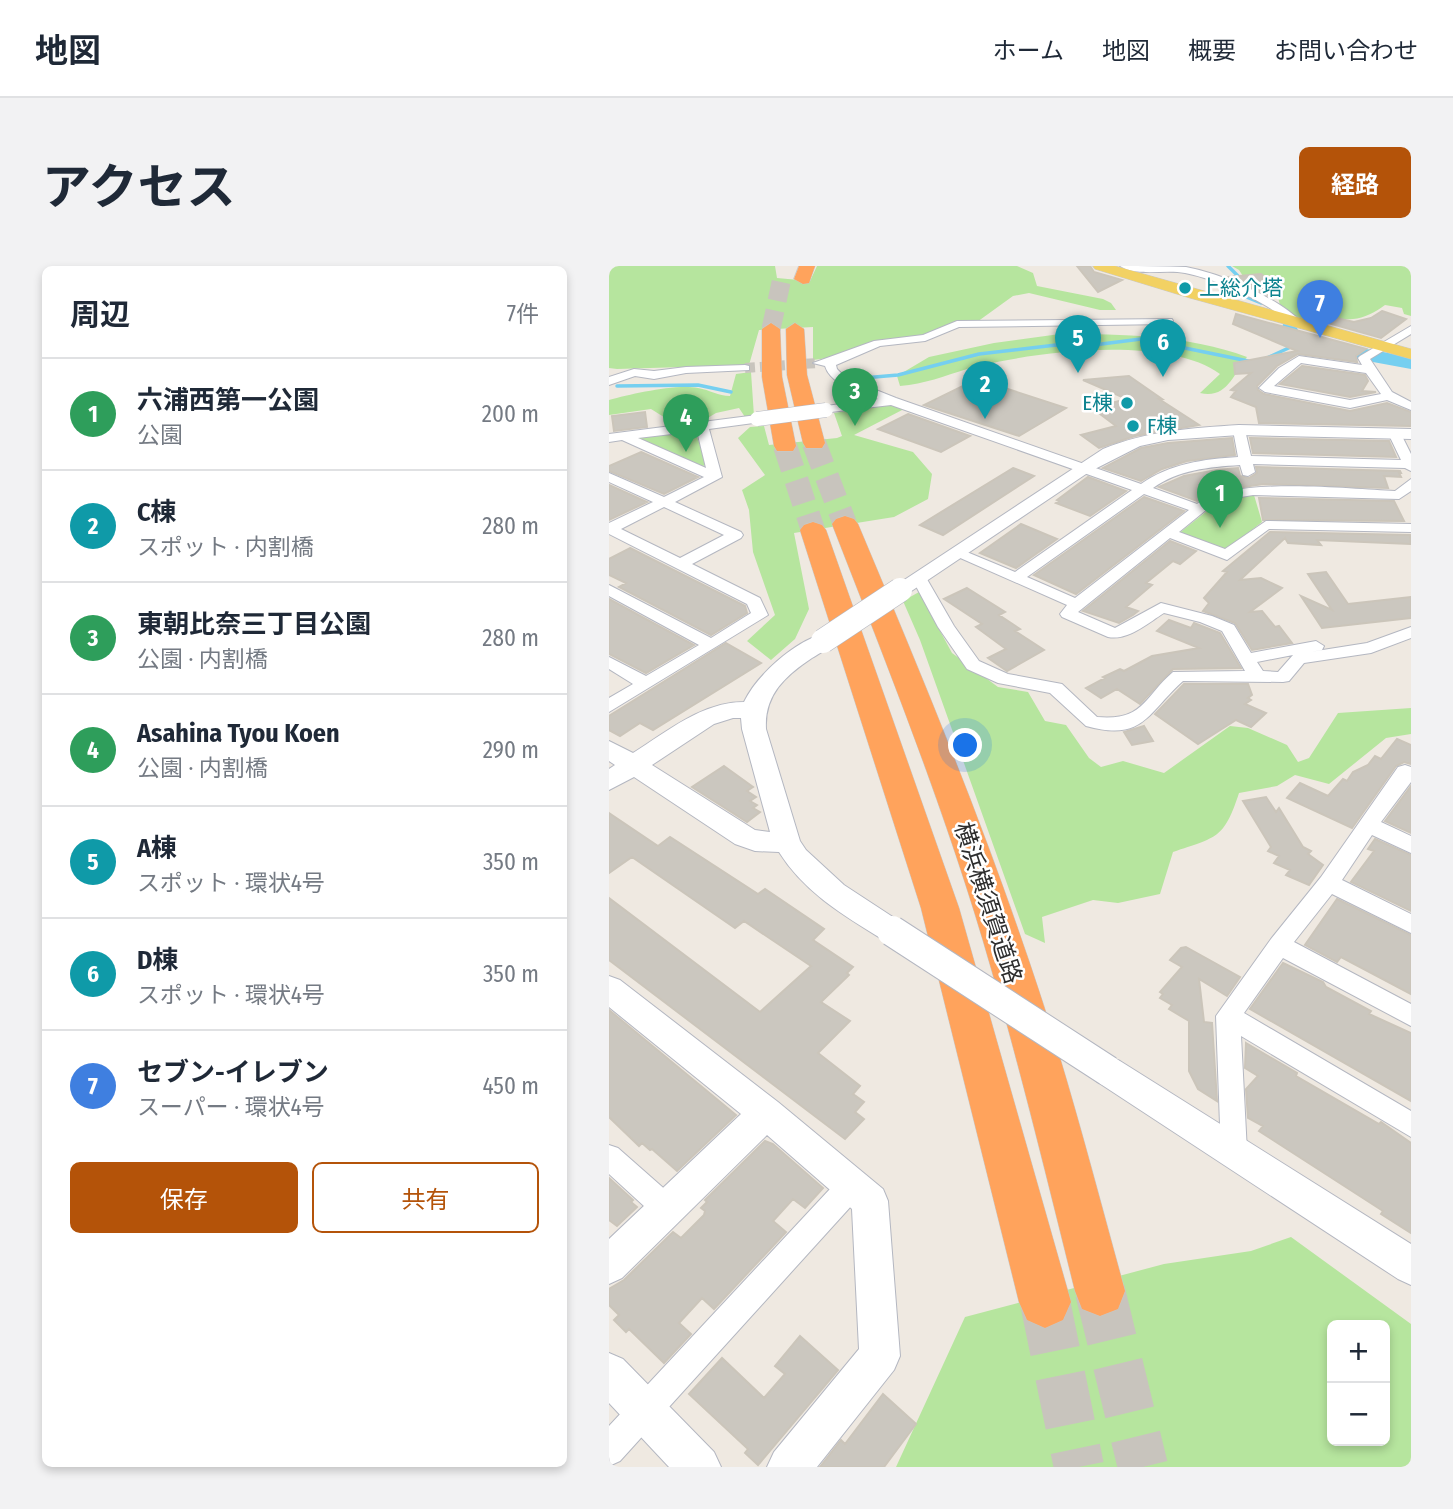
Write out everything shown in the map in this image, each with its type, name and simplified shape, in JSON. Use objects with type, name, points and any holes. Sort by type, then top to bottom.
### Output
[{"type":"highway","points":[[795,328],[797,375],[814,443]]},
{"type":"highway","points":[[771,329],[772,377],[785,446]]},
{"type":"highway","name":"横浜横須賀道路","points":[[1045,1302],[940,908],[829,527],[908,679],[968,839],[1011,966],[1101,1291]]},
{"type":"main road","points":[[1100,266],[1411,354]]},
{"type":"street","points":[[1125,266],[1143,270],[1188,270],[1282,310],[1297,323]]},
{"type":"street","points":[[817,363],[830,363],[878,343],[925,338],[954,324],[1168,321]]},
{"type":"street","points":[[1411,329],[1364,358],[1379,386],[1403,406],[1411,406]]},
{"type":"street","points":[[1371,370],[1299,359],[1265,388],[1350,404],[1391,396]]},
{"type":"street","points":[[830,363],[831,370],[842,380],[892,401],[1199,509]]},
{"type":"street","points":[[609,381],[634,372],[654,375],[698,369],[745,368]]},
{"type":"street","points":[[1283,370],[1296,372]]},
{"type":"street","points":[[1365,384],[1379,386]]},
{"type":"street","points":[[616,437],[892,401]]},
{"type":"street","points":[[702,426],[715,477]]},
{"type":"street","points":[[1239,430],[1252,491]]},
{"type":"street","points":[[1016,578],[1162,475],[1185,466],[1212,461],[1409,459],[1403,434],[1239,430],[1168,435],[1135,442],[1109,453],[823,640],[773,678],[758,698],[753,710],[754,729],[787,843],[797,860],[812,876],[892,932],[1411,1266]]},
{"type":"street","points":[[616,437],[715,477]]},
{"type":"street","points":[[609,477],[736,535],[680,564]]},
{"type":"street","points":[[609,528],[715,477]]},
{"type":"street","points":[[1258,678],[1228,628],[1206,619],[1161,608],[1128,629],[1114,633],[1068,614],[1167,532],[1213,498],[1252,491],[1399,495],[1411,483]]},
{"type":"street","points":[[1399,495],[1411,519]]},
{"type":"street","points":[[1167,532],[1227,555],[1266,525],[1411,528]]},
{"type":"street","points":[[609,528],[754,601],[760,615],[609,706]]},
{"type":"street","points":[[957,553],[1077,604]]},
{"type":"street","points":[[919,577],[946,627],[973,665],[1004,679],[1056,688],[1092,722],[1126,723],[1144,713],[1168,683],[1179,676],[1283,677],[1299,659],[1371,648],[1410,632]]},
{"type":"street","points":[[609,590],[710,644]]},
{"type":"street","points":[[1247,659],[1287,650],[1410,632]]},
{"type":"street","points":[[609,662],[646,684]]},
{"type":"street","points":[[609,781],[705,718],[732,710],[753,710]]},
{"type":"street","points":[[609,749],[745,837],[755,841],[787,843]]},
{"type":"street","points":[[1234,1152],[1228,1016],[1279,945],[1329,883],[1405,772],[1411,775]]},
{"type":"street","points":[[1369,825],[1411,845]]},
{"type":"street","points":[[1329,883],[1411,924]]},
{"type":"street","points":[[1279,945],[1411,1016]]},
{"type":"street","points":[[609,989],[766,1113],[870,1200],[880,1356],[789,1467]]},
{"type":"street","points":[[1228,1016],[1411,1125]]},
{"type":"street","points":[[609,1265],[766,1113]]},
{"type":"street","points":[[609,1157],[667,1209]]},
{"type":"street","points":[[609,1450],[853,1184]]},
{"type":"street","points":[[609,1373],[699,1467]]},
{"type":"green space","points":[[609,266],[775,266],[777,278],[810,281],[817,266],[1017,266],[1033,273],[1037,286],[1103,299],[1111,303],[1116,310],[1100,310],[1029,293],[1013,296],[977,322],[951,323],[929,334],[874,341],[835,357],[813,360],[813,327],[759,330],[749,365],[617,369],[609,368]]},
{"type":"green space","points":[[1232,266],[1411,266],[1411,316],[1404,314],[1402,308],[1385,305],[1361,317],[1328,318],[1313,324],[1282,314],[1278,297],[1267,288],[1251,288],[1239,270]]},
{"type":"green space","points":[[1060,334],[1131,335],[1179,340],[1247,357],[1223,389],[1209,394],[1200,393],[1220,374],[1196,362],[1166,354],[1132,350],[1097,350],[1025,357],[900,386],[897,376],[929,357],[994,343]]},
{"type":"green space","points":[[751,372],[754,416],[745,417],[739,408],[716,413],[701,422],[675,424],[651,409],[609,415],[609,400],[653,390],[688,387],[730,396],[736,374]]},
{"type":"green space","points":[[889,404],[904,409],[854,435],[913,452],[932,474],[928,499],[894,517],[794,533],[809,609],[795,639],[771,660],[747,641],[775,615],[753,552],[749,510],[742,490],[765,475],[738,438],[750,427],[764,426],[769,445],[837,438],[842,436],[834,413]]},
{"type":"green space","points":[[695,431],[707,465],[702,466],[638,438],[643,436]]},
{"type":"green space","points":[[1254,495],[1262,522],[1225,551],[1178,534],[1222,499]]},
{"type":"green space","points":[[919,592],[952,653],[998,687],[1028,692],[1045,721],[1066,725],[1089,758],[1101,767],[1123,761],[1164,773],[1230,726],[1248,728],[1287,745],[1298,762],[1309,758],[1338,713],[1411,708],[1411,734],[1386,738],[1329,784],[1295,775],[1277,786],[1239,793],[1229,820],[1217,834],[1173,852],[1160,894],[1118,903],[1093,900],[1042,917],[1045,943],[1025,934],[920,640],[903,601]]},
{"type":"green space","points":[[1291,1237],[1411,1324],[1411,1467],[896,1467],[965,1317],[1164,1264],[1251,1251]]},
{"type":"building","points":[[1077,266],[1090,266],[1094,272],[1122,280],[1098,292]]},
{"type":"building","points":[[1261,274],[1281,289],[1266,293],[1268,295],[1229,277]]},
{"type":"building","points":[[1382,311],[1406,319],[1381,338],[1314,319],[1332,317],[1354,322],[1371,318]]},
{"type":"building","points":[[1236,314],[1366,349],[1356,356],[1357,362],[1298,354],[1277,366],[1257,386],[1264,394],[1350,411],[1387,403],[1411,412],[1411,426],[1259,423],[1256,407],[1231,397],[1236,391],[1231,390],[1251,373],[1235,374],[1234,363],[1297,351],[1233,324]]},
{"type":"building","points":[[1302,366],[1365,375],[1368,381],[1362,391],[1376,392],[1350,397],[1280,384]]},
{"type":"building","points":[[1129,376],[1199,425],[1135,436],[1099,448],[1081,435],[1116,426],[1092,408],[1127,399],[1083,380]]},
{"type":"building","points":[[977,379],[1066,408],[1019,436],[924,405]]},
{"type":"building","points":[[645,412],[647,427],[614,431],[612,416]]},
{"type":"building","points":[[908,414],[970,436],[941,452],[878,429]]},
{"type":"building","points":[[1232,438],[1235,455],[1187,461],[1162,469],[1141,481],[1103,468],[1141,448]]},
{"type":"building","points":[[1250,438],[1389,441],[1396,457],[1253,453]]},
{"type":"building","points":[[641,452],[698,477],[664,494],[609,471],[609,466]]},
{"type":"building","points":[[1256,467],[1400,471],[1401,477],[1384,476],[1388,488],[1263,484],[1217,491],[1197,501],[1159,487],[1184,476],[1217,470],[1238,468],[1240,476],[1249,478],[1257,473]]},
{"type":"building","points":[[1013,468],[1034,476],[943,535],[920,525]]},
{"type":"building","points":[[1088,477],[1126,491],[1090,516],[1056,503],[1059,501],[1057,500]]},
{"type":"building","points":[[609,485],[647,502],[609,520]]},
{"type":"building","points":[[1144,497],[1184,511],[1076,594],[1034,575]]},
{"type":"building","points":[[1259,498],[1394,501],[1404,521],[1263,520]]},
{"type":"building","points":[[1021,524],[1057,539],[1016,568],[980,553]]},
{"type":"building","points":[[1270,532],[1410,535],[1411,544],[1317,540],[1321,545],[1288,543],[1285,538],[1240,580],[1261,578],[1282,588],[1250,612],[1262,611],[1275,627],[1279,626],[1292,643],[1252,650],[1235,623],[1203,611],[1209,603],[1204,598],[1227,572],[1223,571]]},
{"type":"building","points":[[1170,541],[1196,551],[1180,564],[1173,561],[1146,583],[1152,585],[1126,607],[1138,611],[1119,623],[1083,611]]},
{"type":"building","points":[[630,548],[745,606],[747,613],[711,635],[619,587],[626,583],[609,575],[609,559]]},
{"type":"building","points":[[1326,572],[1348,604],[1411,597],[1411,618],[1322,628],[1301,596],[1332,610],[1308,574]]},
{"type":"building","points":[[967,588],[1005,612],[999,615],[1020,629],[1015,631],[1044,650],[1007,671],[988,658],[1006,649],[976,627],[982,624],[944,599]]},
{"type":"building","points":[[609,599],[694,645],[646,673],[609,654]]},
{"type":"building","points":[[1169,620],[1191,628],[1194,623],[1220,633],[1241,668],[1173,669],[1140,704],[1117,689],[1101,698],[1086,688],[1105,678],[1103,677],[1120,669],[1124,671],[1152,656],[1199,648],[1157,631]]},
{"type":"building","points":[[726,643],[761,663],[653,730],[640,723],[620,736],[609,730],[609,716]]},
{"type":"building","points":[[1184,684],[1248,684],[1252,695],[1248,698],[1251,700],[1245,704],[1266,713],[1251,727],[1236,720],[1198,744],[1155,714]]},
{"type":"building","points":[[1144,726],[1153,741],[1132,745],[1124,732]]},
{"type":"building","points":[[1397,739],[1411,745],[1411,764],[1404,762],[1396,766],[1352,828],[1287,798],[1300,783],[1328,796],[1343,779],[1347,781],[1353,772],[1368,765],[1375,756],[1381,759]]},
{"type":"building","points":[[724,766],[753,787],[747,791],[756,797],[750,801],[757,805],[753,808],[760,812],[747,822],[692,787]]},
{"type":"building","points":[[1411,786],[1411,833],[1385,821]]},
{"type":"building","points":[[1266,797],[1276,812],[1279,808],[1303,847],[1311,851],[1308,854],[1323,865],[1309,885],[1286,875],[1290,870],[1274,863],[1279,856],[1268,851],[1271,847],[1243,801]]},
{"type":"building","points":[[609,813],[658,846],[670,837],[758,894],[765,889],[824,929],[813,940],[853,967],[847,973],[849,975],[821,1002],[850,1021],[818,1053],[860,1086],[853,1094],[864,1102],[855,1112],[864,1119],[845,1139],[609,960],[609,898],[760,1012],[811,966],[744,921],[735,928],[632,857],[609,873]]},
{"type":"building","points":[[1375,839],[1411,855],[1411,911],[1351,882],[1374,851],[1368,849]]},
{"type":"building","points":[[1337,899],[1411,935],[1411,994],[1341,957],[1337,962],[1305,945]]},
{"type":"building","points":[[1186,947],[1240,977],[1227,996],[1199,979],[1204,1022],[1212,1023],[1217,1101],[1198,1089],[1189,1071],[1189,1021],[1169,1009],[1172,1005],[1160,998],[1163,994],[1160,992],[1182,967],[1170,960],[1181,948]]},
{"type":"building","points":[[1283,963],[1323,982],[1326,987],[1371,1011],[1369,1014],[1411,1033],[1411,1101],[1250,1009]]},
{"type":"building","points":[[609,1010],[736,1115],[677,1171],[652,1149],[642,1143],[639,1146],[609,1117]]},
{"type":"building","points":[[1246,1043],[1297,1073],[1296,1076],[1379,1124],[1381,1122],[1411,1143],[1411,1233],[1381,1214],[1383,1211],[1259,1131],[1263,1126],[1248,1118],[1246,1089],[1258,1076],[1245,1068]]},
{"type":"building","points":[[765,1141],[773,1144],[823,1188],[805,1208],[793,1199],[773,1221],[786,1232],[714,1309],[702,1298],[679,1323],[691,1334],[664,1363],[629,1329],[626,1332],[614,1320],[619,1315],[609,1305],[609,1289],[624,1280],[673,1232],[681,1238],[704,1215],[705,1211],[701,1208],[707,1202],[705,1200]]},
{"type":"building","points":[[609,1178],[637,1207],[617,1226],[609,1220]]},
{"type":"building","points":[[800,1336],[838,1370],[758,1465],[745,1453],[748,1449],[689,1394],[722,1358],[764,1398],[785,1374],[775,1366]]},
{"type":"building","points":[[883,1394],[916,1424],[884,1467],[820,1467],[841,1440],[845,1444]]},
{"type":"waterway","points":[[1228,266],[1247,285],[1239,294],[1261,303]]},
{"type":"waterway","points":[[1289,328],[1290,334],[1304,344],[1411,363]]},
{"type":"waterway","points":[[863,378],[898,375],[979,354],[1056,345],[1078,347],[1141,339],[1253,362]]},
{"type":"waterway","points":[[1267,358],[1295,345]]},
{"type":"waterway","points":[[617,386],[698,385],[731,392]]},
{"type":"tunnel","points":[[771,329],[782,278]]},
{"type":"tunnel","points":[[745,368],[817,363]]},
{"type":"tunnel","points":[[814,443],[845,524]]},
{"type":"tunnel","points":[[785,446],[813,530]]},
{"type":"tunnel","points":[[1100,1291],[1143,1467]]},
{"type":"tunnel","points":[[1045,1302],[1079,1467]]},
{"type":"place","name":"上総介塔","points":[[1185,288]]},
{"type":"place","name":"セブン-イレブン","points":[[1320,338]]},
{"type":"place","name":"A棟","points":[[1078,373]]},
{"type":"place","name":"D棟","points":[[1163,377]]},
{"type":"place","name":"E棟","points":[[1127,403]]},
{"type":"place","name":"C棟","points":[[985,419]]},
{"type":"place","name":"東朝比奈三丁目公園","points":[[855,426]]},
{"type":"place","name":"F棟","points":[[1133,426]]},
{"type":"place","name":"Asahina Tyou Koen","points":[[686,452]]},
{"type":"place","name":"六浦西第一公園","points":[[1220,528]]}]
